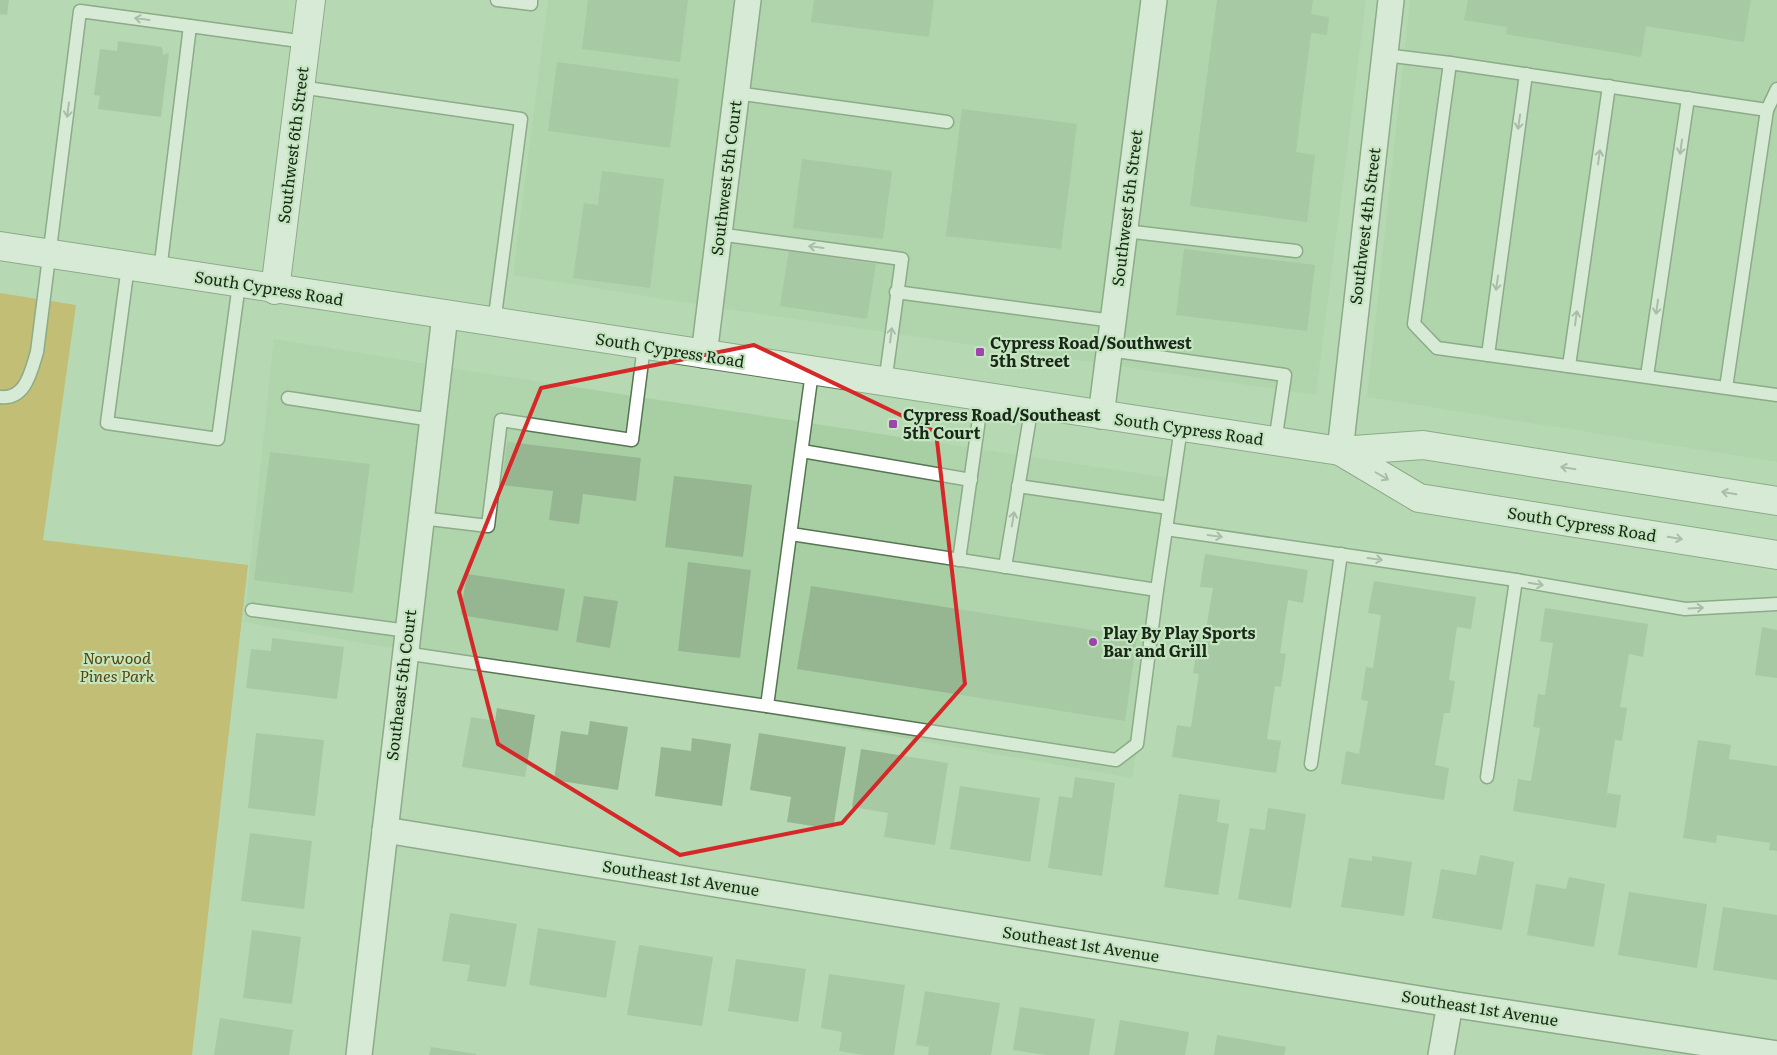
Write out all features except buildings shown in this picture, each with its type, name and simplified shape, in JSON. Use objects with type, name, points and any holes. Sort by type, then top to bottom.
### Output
[{"type":"street","name":"Southwest 6th Street","points":[[275,290],[311,0]]},
{"type":"street","name":"Southwest 5th Court","points":[[704,355],[748,0]]},
{"type":"street","name":"Southwest 5th Street","points":[[1101,416],[1154,0]]},
{"type":"street","name":"Southwest 4th Street","points":[[1340,452],[1391,0]]},
{"type":"street","name":"South Cypress Road","points":[[0,246],[275,290],[1340,452],[1423,445],[1777,501]]},
{"type":"street","name":"Southeast 5th Court","points":[[359,1055],[445,315]]},
{"type":"street","name":"South Cypress Road","points":[[1340,452],[1419,498],[1777,555]]},
{"type":"street","name":"Southeast 1st Avenue","points":[[384,830],[1450,1004],[1777,1054]]},
{"type":"street","points":[[1441,1055],[1450,1004]]},
{"type":"lane","points":[[498,0],[531,4],[531,0]]},
{"type":"lane","points":[[0,396],[7,398],[18,393],[28,382],[37,352],[80,11],[306,42]]},
{"type":"lane","points":[[160,271],[190,26]]},
{"type":"lane","points":[[1385,55],[1767,110]]},
{"type":"lane","points":[[1450,63],[1414,324],[1437,348],[1777,395]]},
{"type":"lane","points":[[1488,355],[1526,74]]},
{"type":"lane","points":[[1569,366],[1610,86]]},
{"type":"lane","points":[[300,87],[521,119],[494,323]]},
{"type":"lane","points":[[1726,388],[1767,110],[1777,88]]},
{"type":"lane","points":[[736,93],[947,122]]},
{"type":"lane","points":[[1647,376],[1688,98]]},
{"type":"lane","points":[[1124,231],[1296,251]]},
{"type":"lane","points":[[718,234],[902,259],[885,383]]},
{"type":"lane","points":[[128,266],[107,422],[218,438],[239,284]]},
{"type":"lane","points":[[896,292],[1113,321]]},
{"type":"lane","points":[[421,518],[488,526],[501,420],[632,440],[644,346]]},
{"type":"lane","points":[[1109,350],[1284,375],[1275,442]]},
{"type":"lane","points":[[767,706],[812,372]]},
{"type":"lane","points":[[288,398],[432,420]]},
{"type":"lane","points":[[959,560],[982,398]]},
{"type":"lane","points":[[1005,567],[1032,406]]},
{"type":"lane","points":[[252,610],[406,642],[767,706],[1116,760],[1136,744],[1181,428]]},
{"type":"lane","points":[[802,451],[971,480]]},
{"type":"lane","points":[[1018,486],[1169,508]]},
{"type":"lane","points":[[1166,529],[1516,580],[1685,609],[1777,604]]},
{"type":"lane","points":[[791,534],[1157,590]]},
{"type":"lane","points":[[1311,764],[1341,554]]},
{"type":"lane","points":[[1487,777],[1516,580]]},
{"type":"highlighted area","points":[[754,345],[936,432],[965,684],[842,823],[680,855],[498,744],[459,592],[541,388]]},
{"type":"shaded area","points":[[548,0],[1366,0],[1316,395],[746,312],[513,275]]},
{"type":"shaded area","points":[[1410,0],[1777,0],[1777,462],[1367,397]]},
{"type":"shaded area","points":[[274,339],[496,375],[1182,480],[1132,778],[244,622]]},
{"type":"green space","name":"Norwood Pines Park","points":[[0,293],[76,305],[43,540],[248,565],[192,1055],[0,1055]]},
{"type":"place","name":"Cypress Road/Southwest 5th Street","points":[[980,352]]},
{"type":"place","name":"Cypress Road/Southeast 5th Court","points":[[893,424]]},
{"type":"place","name":"Play By Play Sports Bar and Grill","points":[[1093,642]]}]
